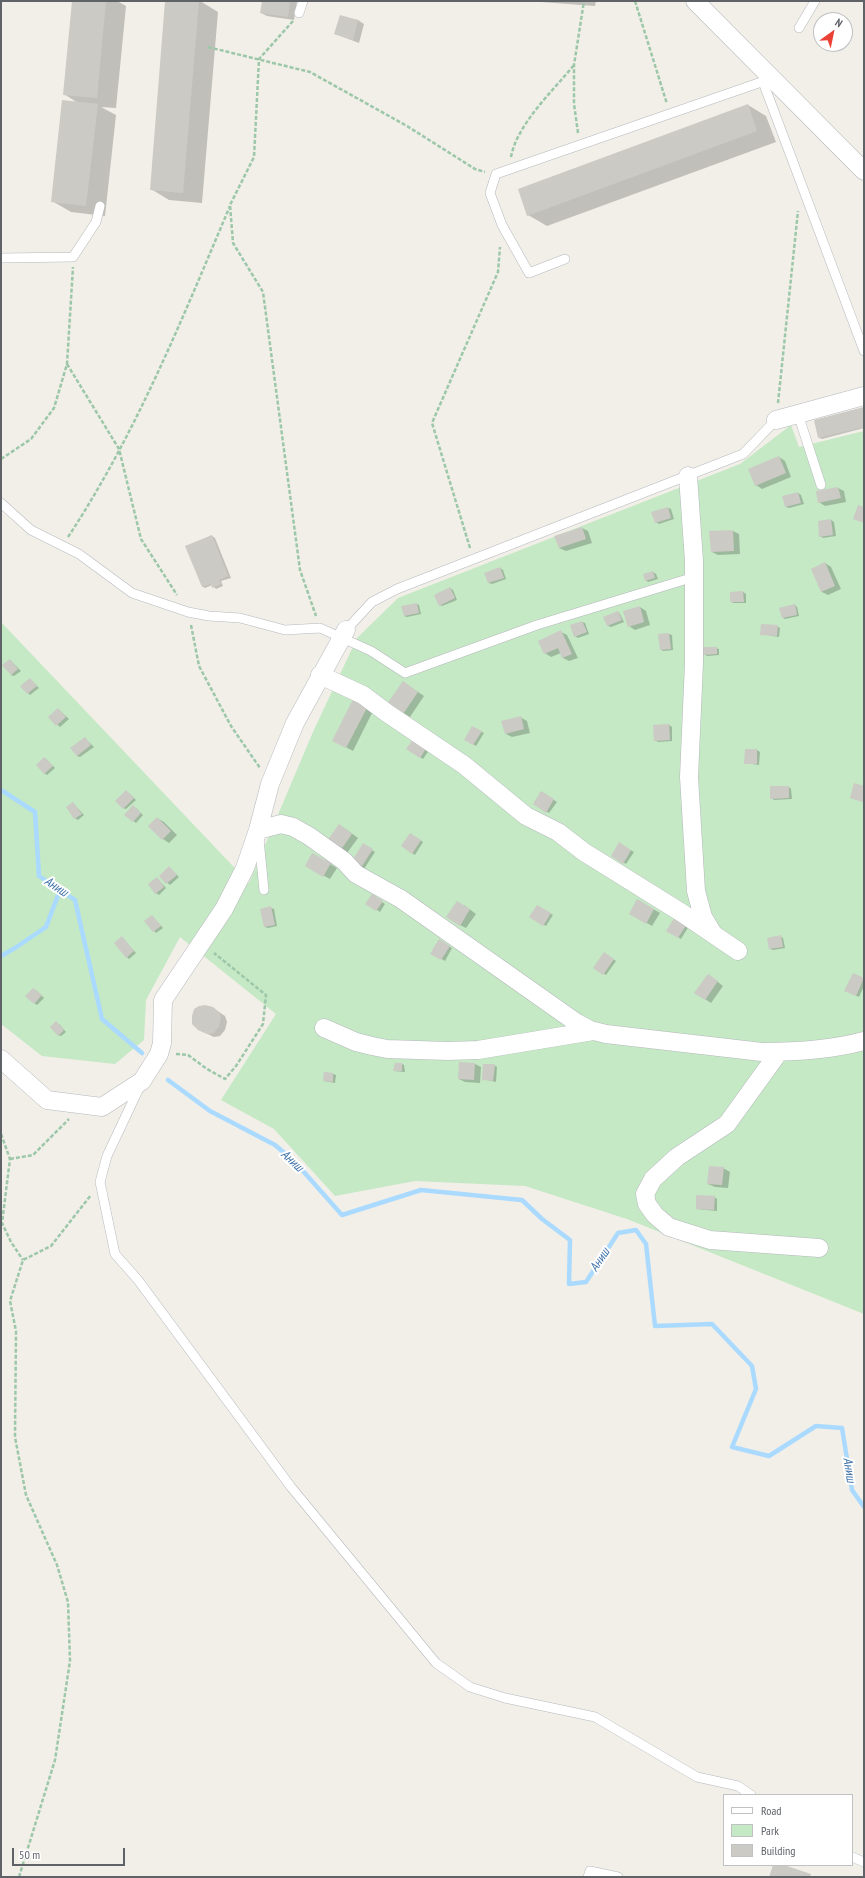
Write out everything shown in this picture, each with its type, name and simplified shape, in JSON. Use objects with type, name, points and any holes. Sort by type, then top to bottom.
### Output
[{"type":"street","points":[[695,1],[768,80],[864,171]]},
{"type":"street","points":[[776,420],[864,396]]},
{"type":"street","points":[[688,476],[694,577],[694,663],[689,776],[696,891],[702,917],[713,935]]},
{"type":"street","points":[[1,1059],[46,1100],[102,1107],[142,1081],[159,1054],[162,1043],[163,1000],[224,909],[241,875],[258,830],[270,784],[294,723],[344,634]]},
{"type":"street","points":[[320,675],[363,695],[464,765],[526,816],[558,832],[584,852],[738,951]]},
{"type":"street","points":[[258,830],[281,824],[292,827],[310,836],[338,856],[356,874],[401,899],[577,1023],[593,1031],[614,1035],[762,1052],[825,1049],[864,1041]]},
{"type":"street","points":[[324,1028],[356,1042],[387,1049],[448,1051],[478,1050],[593,1031]]},
{"type":"street","points":[[779,1052],[727,1124],[677,1157],[652,1179],[645,1194],[647,1204],[655,1215],[669,1227],[702,1238],[819,1248]]},
{"type":"lane","points":[[299,13],[303,1]]},
{"type":"lane","points":[[799,28],[815,1]]},
{"type":"lane","points":[[565,259],[529,272],[502,225],[490,193],[496,174],[768,80],[800,182],[864,351]]},
{"type":"lane","points":[[1,258],[74,257],[96,222],[100,206]]},
{"type":"lane","points":[[798,414],[821,485]]},
{"type":"lane","points":[[344,634],[372,602],[397,589],[743,454],[776,420]]},
{"type":"lane","points":[[1,503],[31,530],[62,547],[79,554],[132,592],[188,612],[209,616],[240,618],[285,630],[320,628],[344,634],[405,673],[537,625],[694,577]]},
{"type":"lane","points":[[258,830],[264,890]]},
{"type":"lane","points":[[142,1081],[107,1156],[100,1182],[115,1254],[138,1280],[291,1487],[436,1664],[470,1687],[505,1698],[595,1718],[697,1777],[738,1786],[750,1794]]},
{"type":"lane","points":[[853,1857],[864,1862]]},
{"type":"lane","points":[[588,1877],[590,1871],[618,1877]]},
{"type":"path","points":[[579,146],[574,104],[574,65],[584,1]]},
{"type":"path","points":[[635,1],[670,114]]},
{"type":"path","points":[[62,547],[90,504],[120,449],[162,365],[230,206],[254,157],[259,59],[299,13]]},
{"type":"path","points":[[208,47],[310,72],[407,126],[475,169],[496,174]]},
{"type":"path","points":[[508,170],[513,143],[533,115],[574,65]]},
{"type":"path","points":[[776,420],[800,182]]},
{"type":"path","points":[[230,206],[233,243],[263,292],[300,570],[320,628]]},
{"type":"path","points":[[473,559],[432,423],[498,272],[502,225]]},
{"type":"path","points":[[1,459],[31,439],[54,408],[67,364],[74,257]]},
{"type":"path","points":[[67,364],[120,449],[141,539],[188,612],[199,666],[231,726],[270,784]]},
{"type":"path","points":[[159,1054],[188,1055],[207,1069],[225,1079],[236,1066],[263,1024],[266,995],[201,943]]},
{"type":"path","points":[[10,1159],[33,1154],[84,1104]]},
{"type":"path","points":[[1,1134],[10,1159],[2,1223],[11,1242],[23,1260]]},
{"type":"path","points":[[19,1877],[55,1760],[70,1661],[68,1602],[57,1565],[26,1495],[15,1437],[16,1331],[10,1301],[23,1260],[51,1246],[100,1182]]},
{"type":"green space","points":[[791,425],[799,447],[864,431],[864,1314],[627,1219],[525,1186],[415,1181],[335,1196],[274,1129],[221,1100],[276,1014],[180,937],[146,1000],[144,1040],[115,1064],[42,1056],[1,1024],[1,622],[249,883],[313,732],[357,638],[398,598],[740,464]]},
{"type":"building","points":[[72,1],[106,1],[97,98],[63,95]]},
{"type":"building","points":[[165,1],[199,1],[183,193],[150,190]]},
{"type":"building","points":[[262,1],[290,1],[288,17],[260,13]]},
{"type":"building","points":[[340,15],[358,20],[353,40],[334,34]]},
{"type":"building","points":[[62,100],[98,104],[86,206],[51,202]]},
{"type":"building","points":[[748,104],[757,131],[527,216],[518,189]]},
{"type":"building","points":[[864,407],[864,427],[818,438],[814,420]]},
{"type":"building","points":[[779,456],[786,473],[755,486],[748,469]]},
{"type":"building","points":[[838,487],[841,498],[818,503],[816,491]]},
{"type":"building","points":[[798,492],[801,503],[785,507],[782,496]]},
{"type":"building","points":[[858,505],[864,507],[864,523],[853,519]]},
{"type":"building","points":[[668,507],[671,518],[655,523],[651,512]]},
{"type":"building","points":[[831,519],[833,535],[819,537],[818,521]]},
{"type":"building","points":[[582,527],[586,539],[559,548],[554,536]]},
{"type":"building","points":[[733,530],[734,551],[711,552],[709,531]]},
{"type":"building","points":[[212,535],[228,576],[219,580],[221,584],[212,588],[211,584],[202,587],[185,546]]},
{"type":"building","points":[[825,562],[835,586],[821,592],[811,569]]},
{"type":"building","points":[[500,567],[504,578],[488,583],[484,573]]},
{"type":"building","points":[[653,571],[655,578],[645,581],[643,574]]},
{"type":"building","points":[[450,587],[455,598],[439,606],[434,595]]},
{"type":"building","points":[[743,591],[744,602],[730,602],[730,592]]},
{"type":"building","points":[[417,603],[419,613],[404,616],[401,606]]},
{"type":"building","points":[[795,604],[797,615],[782,618],[779,608]]},
{"type":"building","points":[[640,606],[644,622],[628,627],[623,611]]},
{"type":"building","points":[[618,611],[622,620],[607,626],[603,617]]},
{"type":"building","points":[[582,621],[587,632],[574,637],[570,625]]},
{"type":"building","points":[[761,624],[778,625],[777,636],[760,635]]},
{"type":"building","points":[[561,630],[572,654],[562,658],[558,648],[544,654],[538,641]]},
{"type":"building","points":[[669,633],[671,649],[660,650],[658,634]]},
{"type":"building","points":[[701,647],[717,647],[717,654],[703,655]]},
{"type":"building","points":[[10,659],[18,669],[11,675],[2,665]]},
{"type":"building","points":[[30,678],[37,686],[27,694],[20,686]]},
{"type":"building","points":[[403,681],[418,692],[403,714],[387,704]]},
{"type":"building","points":[[354,697],[369,704],[346,748],[332,741]]},
{"type":"building","points":[[58,708],[66,717],[56,726],[48,717]]},
{"type":"building","points":[[521,716],[524,729],[505,734],[501,721]]},
{"type":"building","points":[[669,724],[670,740],[654,741],[653,725]]},
{"type":"building","points":[[472,726],[482,731],[473,745],[464,740]]},
{"type":"building","points":[[85,737],[91,745],[77,756],[70,748]]},
{"type":"building","points":[[414,738],[427,747],[420,758],[406,749]]},
{"type":"building","points":[[745,749],[757,749],[757,764],[744,764]]},
{"type":"building","points":[[44,757],[53,766],[44,774],[36,765]]},
{"type":"building","points":[[854,783],[864,786],[863,802],[850,798]]},
{"type":"building","points":[[770,786],[789,786],[789,798],[770,799]]},
{"type":"building","points":[[126,790],[134,798],[123,809],[115,801]]},
{"type":"building","points":[[541,791],[554,799],[546,813],[533,804]]},
{"type":"building","points":[[73,802],[82,814],[74,819],[66,807]]},
{"type":"building","points":[[133,805],[141,813],[133,822],[124,815]]},
{"type":"building","points":[[157,817],[171,831],[162,840],[148,826]]},
{"type":"building","points":[[339,824],[352,834],[340,851],[327,841]]},
{"type":"building","points":[[410,833],[421,840],[412,854],[401,846]]},
{"type":"building","points":[[619,842],[631,850],[623,864],[611,856]]},
{"type":"building","points":[[363,843],[373,849],[360,869],[351,863]]},
{"type":"building","points":[[312,853],[331,863],[323,877],[305,866]]},
{"type":"building","points":[[169,866],[177,875],[166,884],[159,876]]},
{"type":"building","points":[[157,877],[164,887],[155,894],[148,884]]},
{"type":"building","points":[[372,894],[383,901],[376,911],[365,904]]},
{"type":"building","points":[[637,899],[654,909],[646,924],[629,914]]},
{"type":"building","points":[[457,901],[470,909],[460,926],[446,917]]},
{"type":"building","points":[[537,905],[551,913],[543,926],[529,917]]},
{"type":"building","points":[[271,906],[275,925],[264,927],[260,909]]},
{"type":"building","points":[[152,915],[161,926],[153,932],[144,921]]},
{"type":"building","points":[[675,917],[687,924],[678,938],[666,931]]},
{"type":"building","points":[[781,935],[783,947],[769,949],[767,938]]},
{"type":"building","points":[[122,936],[134,951],[126,958],[114,943]]},
{"type":"building","points":[[439,939],[450,946],[441,960],[430,954]]},
{"type":"building","points":[[604,952],[614,959],[603,975],[593,968]]},
{"type":"building","points":[[853,973],[864,978],[856,996],[844,991]]},
{"type":"building","points":[[708,974],[718,981],[705,1000],[694,993]]},
{"type":"building","points":[[33,988],[42,995],[34,1004],[25,996]]},
{"type":"building","points":[[205,1005],[213,1007],[219,1012],[221,1018],[219,1026],[214,1033],[207,1034],[198,1030],[192,1024],[194,1009]]},
{"type":"building","points":[[56,1021],[64,1030],[58,1036],[50,1027]]},
{"type":"building","points":[[459,1062],[475,1063],[474,1080],[458,1079]]},
{"type":"building","points":[[395,1063],[402,1063],[402,1071],[393,1071]]},
{"type":"building","points":[[483,1064],[495,1064],[493,1081],[482,1080]]},
{"type":"building","points":[[324,1072],[333,1073],[333,1082],[323,1081]]},
{"type":"building","points":[[709,1166],[724,1167],[722,1185],[707,1184]]},
{"type":"building","points":[[696,1195],[715,1196],[714,1210],[696,1209]]},
{"type":"building","points":[[773,1866],[787,1866],[811,1874],[810,1877],[769,1877]]},
{"type":"waterway","name":"Аниш","points":[[1,790],[35,812],[39,876],[75,900],[102,1019],[142,1053]]},
{"type":"waterway","points":[[1,956],[46,927],[60,890]]},
{"type":"waterway","name":"Аниш","points":[[168,1080],[210,1111],[275,1145],[295,1162],[342,1215],[421,1190],[522,1200],[542,1219],[570,1240],[569,1284],[586,1282],[618,1233],[636,1230],[646,1244],[655,1326],[712,1324],[752,1366],[756,1389],[732,1447],[769,1456],[816,1426],[842,1428],[852,1490],[864,1507]]}]
